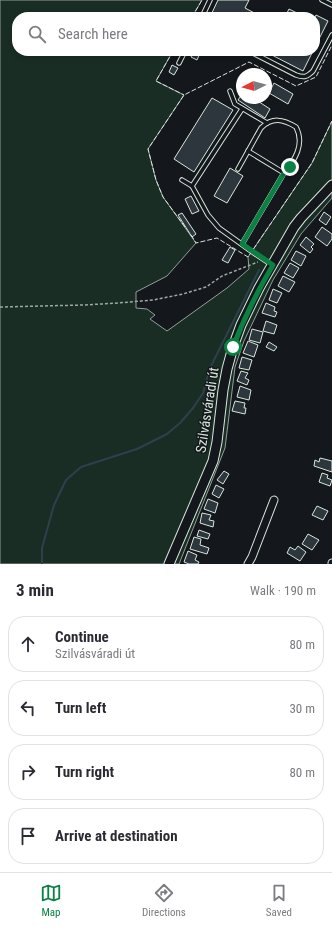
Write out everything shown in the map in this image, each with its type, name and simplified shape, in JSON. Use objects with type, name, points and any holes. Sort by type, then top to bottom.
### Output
[{"type":"main road","name":"Szilvásváradi út","points":[[169,564],[214,456],[226,376],[233,347],[241,326],[294,227],[332,185]]},
{"type":"street","points":[[248,564],[274,500]]},
{"type":"lane","points":[[204,12],[210,0]]},
{"type":"lane","points":[[322,0],[332,5]]},
{"type":"lane","points":[[258,56],[302,78],[308,76],[313,71],[332,35]]},
{"type":"lane","points":[[180,63],[183,56]]},
{"type":"lane","points":[[230,90],[235,104],[266,123]]},
{"type":"lane","points":[[192,186],[242,109]]},
{"type":"lane","points":[[238,169],[261,128],[266,123],[271,121],[286,122],[296,127],[300,138],[298,150],[290,167],[284,173],[242,244]]},
{"type":"lane","points":[[248,151],[284,173]]},
{"type":"lane","points":[[182,180],[192,186],[208,215],[219,228],[273,265]]},
{"type":"path","points":[[0,307],[84,305],[153,300],[183,294],[206,287],[222,276],[264,259]]},
{"type":"green space","points":[[0,0],[202,0],[195,12],[12,12],[12,56],[170,56],[156,81],[184,95],[148,149],[156,180],[163,197],[196,243],[167,276],[136,292],[136,308],[147,309],[155,315],[150,319],[167,331],[227,288],[249,269],[248,257],[312,163],[332,121],[332,198],[301,234],[273,280],[244,341],[235,367],[225,448],[179,564],[0,564]]},
{"type":"building","points":[[218,0],[249,0],[245,8],[253,12],[212,12]]},
{"type":"building","points":[[289,9],[295,12],[288,12]]},
{"type":"building","points":[[320,17],[328,21],[320,37]]},
{"type":"building","points":[[192,56],[199,56],[197,60]]},
{"type":"building","points":[[274,56],[310,56],[303,71]]},
{"type":"building","points":[[172,65],[178,68],[174,75],[169,72]]},
{"type":"building","points":[[274,83],[293,94],[288,104],[272,95],[272,87]]},
{"type":"building","points":[[212,98],[233,110],[194,172],[174,159]]},
{"type":"building","points":[[244,104],[262,104],[270,109],[265,118]]},
{"type":"building","points":[[230,168],[243,176],[227,203],[214,196]]},
{"type":"building","points":[[191,196],[199,211],[192,214],[185,199]]},
{"type":"building","points":[[324,212],[331,217],[326,225],[319,220]]},
{"type":"building","points":[[182,213],[196,234],[192,237],[178,215]]},
{"type":"building","points":[[322,227],[332,234],[332,239],[327,246],[315,237]]},
{"type":"building","points":[[306,237],[314,244],[311,247],[313,249],[310,253],[300,245]]},
{"type":"building","points":[[230,247],[235,250],[228,263],[222,260]]},
{"type":"building","points":[[296,251],[306,256],[301,266],[291,260]]},
{"type":"building","points":[[290,263],[299,268],[293,278],[284,273]]},
{"type":"building","points":[[283,276],[295,282],[289,292],[278,286]]},
{"type":"building","points":[[273,289],[282,293],[277,303],[269,300]]},
{"type":"building","points":[[266,303],[275,307],[274,311],[277,312],[275,317],[262,313]]},
{"type":"building","points":[[266,321],[277,325],[274,334],[263,331]]},
{"type":"building","points":[[252,329],[263,332],[260,343],[249,340]]},
{"type":"building","points":[[248,341],[258,345],[254,357],[243,353]]},
{"type":"building","points":[[269,342],[277,347],[274,351],[266,347]]},
{"type":"building","points":[[242,357],[252,360],[249,370],[239,368]]},
{"type":"building","points":[[241,371],[248,373],[245,378],[249,380],[247,385],[237,381]]},
{"type":"building","points":[[240,386],[251,390],[249,400],[237,397]]},
{"type":"building","points":[[235,401],[245,403],[245,414],[232,411]]},
{"type":"building","points":[[320,458],[332,461],[332,472],[314,466],[315,460],[319,462]]},
{"type":"building","points":[[224,471],[229,474],[223,484],[217,480]]},
{"type":"building","points":[[322,473],[328,475],[327,478],[332,480],[330,486],[319,482]]},
{"type":"building","points":[[216,485],[224,489],[219,498],[212,494]]},
{"type":"building","points":[[208,499],[218,503],[215,513],[204,509]]},
{"type":"building","points":[[317,506],[328,511],[323,520],[312,515]]},
{"type":"building","points":[[202,513],[211,515],[209,520],[214,521],[213,527],[200,523]]},
{"type":"building","points":[[199,530],[210,534],[208,539],[197,536]]},
{"type":"building","points":[[308,534],[319,540],[312,550],[302,544]]},
{"type":"building","points":[[194,537],[201,539],[200,545],[209,548],[207,554],[190,549]]},
{"type":"building","points":[[298,546],[306,552],[300,561],[287,553],[290,547],[295,550]]},
{"type":"building","points":[[188,551],[197,555],[195,560],[199,562],[198,564],[189,564],[184,562]]},
{"type":"waterway","points":[[42,564],[42,548],[54,505],[66,480],[81,467],[137,449],[167,434],[180,423],[203,393],[210,368],[259,270]]},
{"type":"fence","points":[[195,12],[202,0]]},
{"type":"fence","points":[[185,227],[163,197],[156,180],[148,149],[184,95],[249,62],[296,86],[316,77],[332,45]]},
{"type":"fence","points":[[170,56],[156,81],[184,95]]},
{"type":"fence","points":[[191,235],[196,243],[217,238],[248,257],[312,163],[332,121]]},
{"type":"route","points":[[233,347],[255,296],[273,265],[242,244],[284,173],[290,167]]}]
